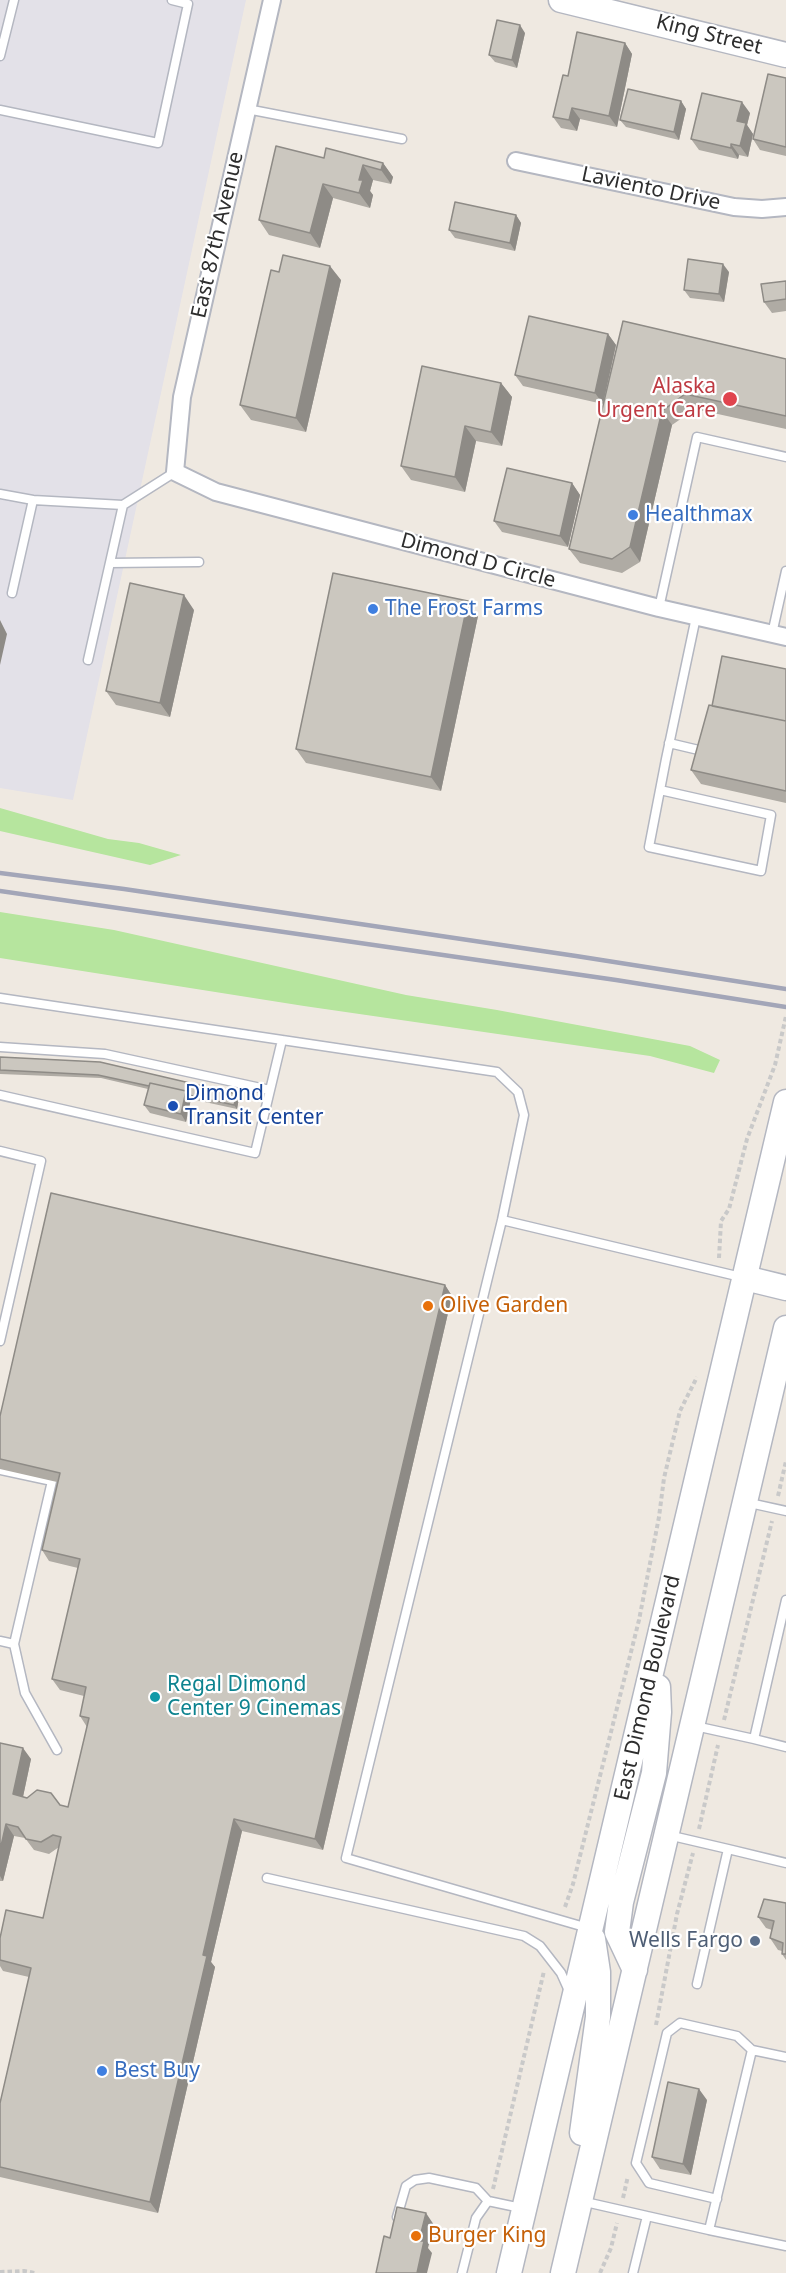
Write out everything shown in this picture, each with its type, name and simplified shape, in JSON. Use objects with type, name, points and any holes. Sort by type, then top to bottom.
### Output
[{"type":"main road","name":"King Street","points":[[561,0],[786,55]]},
{"type":"main road","name":"East Dimond Boulevard","points":[[510,2273],[786,1102]]},
{"type":"main road","points":[[745,1278],[786,1288]]},
{"type":"main road","points":[[563,2273],[786,1328]]},
{"type":"main road","points":[[635,1970],[617,1932],[621,1902],[654,1773],[659,1712],[657,1649]]},
{"type":"main road","points":[[574,2228],[580,2147],[598,2016],[598,1972],[591,1929]]},
{"type":"street","name":"East 87th Avenue","points":[[175,472],[182,397],[272,0]]},
{"type":"street","name":"Laviento Drive","points":[[516,161],[734,207],[762,209],[786,207]]},
{"type":"street","name":"Dimond D Circle","points":[[175,472],[216,492],[659,608],[779,635]]},
{"type":"lane","points":[[0,56],[14,0]]},
{"type":"lane","points":[[0,110],[158,143],[188,4],[171,0]]},
{"type":"lane","points":[[246,109],[402,139]]},
{"type":"lane","points":[[659,608],[697,437],[786,457]]},
{"type":"lane","points":[[0,494],[33,500],[123,505],[175,472]]},
{"type":"lane","points":[[12,593],[33,500]]},
{"type":"lane","points":[[88,660],[123,505]]},
{"type":"lane","points":[[110,562],[199,562]]},
{"type":"lane","points":[[779,635],[786,571]]},
{"type":"lane","points":[[660,790],[771,815],[760,871],[649,847],[669,743],[696,617]]},
{"type":"lane","points":[[669,743],[715,754]]},
{"type":"lane","points":[[0,998],[497,1072],[518,1092],[524,1115],[502,1220],[346,1858],[591,1929]]},
{"type":"lane","points":[[0,1095],[255,1153],[282,1040]]},
{"type":"lane","points":[[0,1047],[105,1054],[270,1090]]},
{"type":"lane","points":[[0,1151],[40,1161],[0,1341]]},
{"type":"lane","points":[[502,1220],[745,1278]]},
{"type":"lane","points":[[0,1470],[52,1481],[14,1644],[25,1693],[57,1750]]},
{"type":"lane","points":[[745,1502],[786,1511]]},
{"type":"lane","points":[[754,1739],[786,1600]]},
{"type":"lane","points":[[0,1641],[14,1644]]},
{"type":"lane","points":[[692,1725],[786,1747]]},
{"type":"lane","points":[[667,1834],[786,1863]]},
{"type":"lane","points":[[697,1984],[728,1849]]},
{"type":"lane","points":[[267,1878],[524,1936],[540,1946],[561,1973],[574,2003]]},
{"type":"lane","points":[[717,2199],[649,2183],[636,2163],[667,2033],[680,2024],[737,2036],[752,2050],[786,2057]]},
{"type":"lane","points":[[709,2230],[752,2050]]},
{"type":"lane","points":[[394,2231],[406,2186],[415,2180],[429,2178],[476,2188],[489,2202],[525,2208]]},
{"type":"lane","points":[[580,2201],[786,2246]]},
{"type":"lane","points":[[462,2273],[476,2218],[489,2202]]},
{"type":"lane","points":[[633,2273],[647,2216]]},
{"type":"path","points":[[718,1271],[721,1221],[729,1209],[747,1139],[775,1065],[786,1016]]},
{"type":"path","points":[[560,1921],[573,1884],[639,1620],[659,1517],[664,1478],[680,1411],[699,1373]]},
{"type":"path","points":[[652,2036],[678,1914],[786,1461]]},
{"type":"path","points":[[489,2202],[548,1956]]},
{"type":"path","points":[[0,2272],[35,2273]]},
{"type":"shaded area","points":[[0,0],[246,0],[73,800],[0,788]]},
{"type":"green space","points":[[0,808],[108,839],[139,843],[181,855],[150,865],[0,831]]},
{"type":"green space","points":[[0,912],[114,930],[406,995],[690,1046],[720,1060],[714,1073],[650,1056],[304,1006],[0,958]]},
{"type":"building","points":[[497,20],[520,25],[512,60],[489,55]]},
{"type":"building","points":[[577,32],[625,43],[609,116],[572,108],[569,120],[553,117],[563,75],[568,76]]},
{"type":"building","points":[[768,74],[786,78],[786,147],[753,139]]},
{"type":"building","points":[[628,89],[681,101],[674,132],[620,120]]},
{"type":"building","points":[[702,93],[742,102],[737,121],[746,123],[740,146],[731,144],[731,148],[691,139]]},
{"type":"building","points":[[276,146],[324,158],[326,148],[383,163],[381,170],[363,165],[359,180],[363,180],[359,193],[323,184],[310,233],[259,220]]},
{"type":"building","points":[[455,202],[516,215],[510,243],[449,230]]},
{"type":"building","points":[[283,255],[330,266],[296,418],[240,405],[271,270],[279,272]]},
{"type":"building","points":[[688,259],[723,264],[719,294],[684,290]]},
{"type":"building","points":[[786,281],[786,299],[764,302],[761,284]]},
{"type":"building","points":[[529,316],[608,334],[595,393],[515,375]]},
{"type":"building","points":[[623,321],[786,359],[786,416],[685,394],[662,411],[630,547],[612,559],[569,549]]},
{"type":"building","points":[[422,366],[501,383],[491,432],[465,426],[455,477],[401,466]]},
{"type":"building","points":[[507,468],[572,483],[560,536],[494,521]]},
{"type":"building","points":[[333,573],[468,601],[431,777],[296,749]]},
{"type":"building","points":[[130,583],[184,595],[160,703],[106,691]]},
{"type":"building","points":[[722,656],[786,669],[786,721],[712,706]]},
{"type":"building","points":[[709,705],[786,721],[786,791],[691,770]]},
{"type":"building","points":[[0,1057],[100,1062],[237,1094],[234,1105],[150,1083],[149,1086],[98,1075],[0,1070]]},
{"type":"building","points":[[150,1083],[186,1091],[181,1114],[144,1105]]},
{"type":"building","points":[[51,1193],[445,1285],[315,1839],[234,1819],[203,1955],[207,1956],[150,2202],[0,2167],[0,2103],[31,1968],[0,1960],[0,1938],[6,1910],[43,1918],[61,1837],[53,1835],[41,1842],[26,1839],[18,1827],[6,1824],[0,1850],[0,1743],[23,1748],[13,1794],[27,1798],[37,1790],[51,1793],[60,1805],[68,1807],[89,1718],[80,1716],[86,1687],[52,1679],[80,1559],[42,1550],[60,1473],[0,1459],[0,1416]]},
{"type":"building","points":[[764,1899],[786,1903],[786,1954],[782,1954],[783,1943],[770,1938],[774,1921],[758,1917]]},
{"type":"building","points":[[668,2082],[699,2089],[683,2164],[652,2157]]},
{"type":"building","points":[[397,2207],[426,2213],[419,2241],[424,2241],[417,2273],[376,2273],[384,2236],[390,2238]]},
{"type":"railway","points":[[0,873],[124,889],[786,989]]},
{"type":"railway","points":[[0,891],[616,980],[786,1007]]},
{"type":"place","name":"Alaska Urgent Care","points":[[730,399]]},
{"type":"place","name":"Healthmax","points":[[633,515]]},
{"type":"place","name":"The Frost Farms","points":[[373,609]]},
{"type":"place","name":"Dimond Transit Center","points":[[173,1106]]},
{"type":"place","name":"Olive Garden","points":[[428,1306]]},
{"type":"place","name":"Regal Dimond Center 9 Cinemas","points":[[155,1697]]},
{"type":"place","name":"Wells Fargo","points":[[755,1941]]},
{"type":"place","name":"Best Buy","points":[[102,2071]]},
{"type":"place","name":"Burger King","points":[[416,2236]]}]
